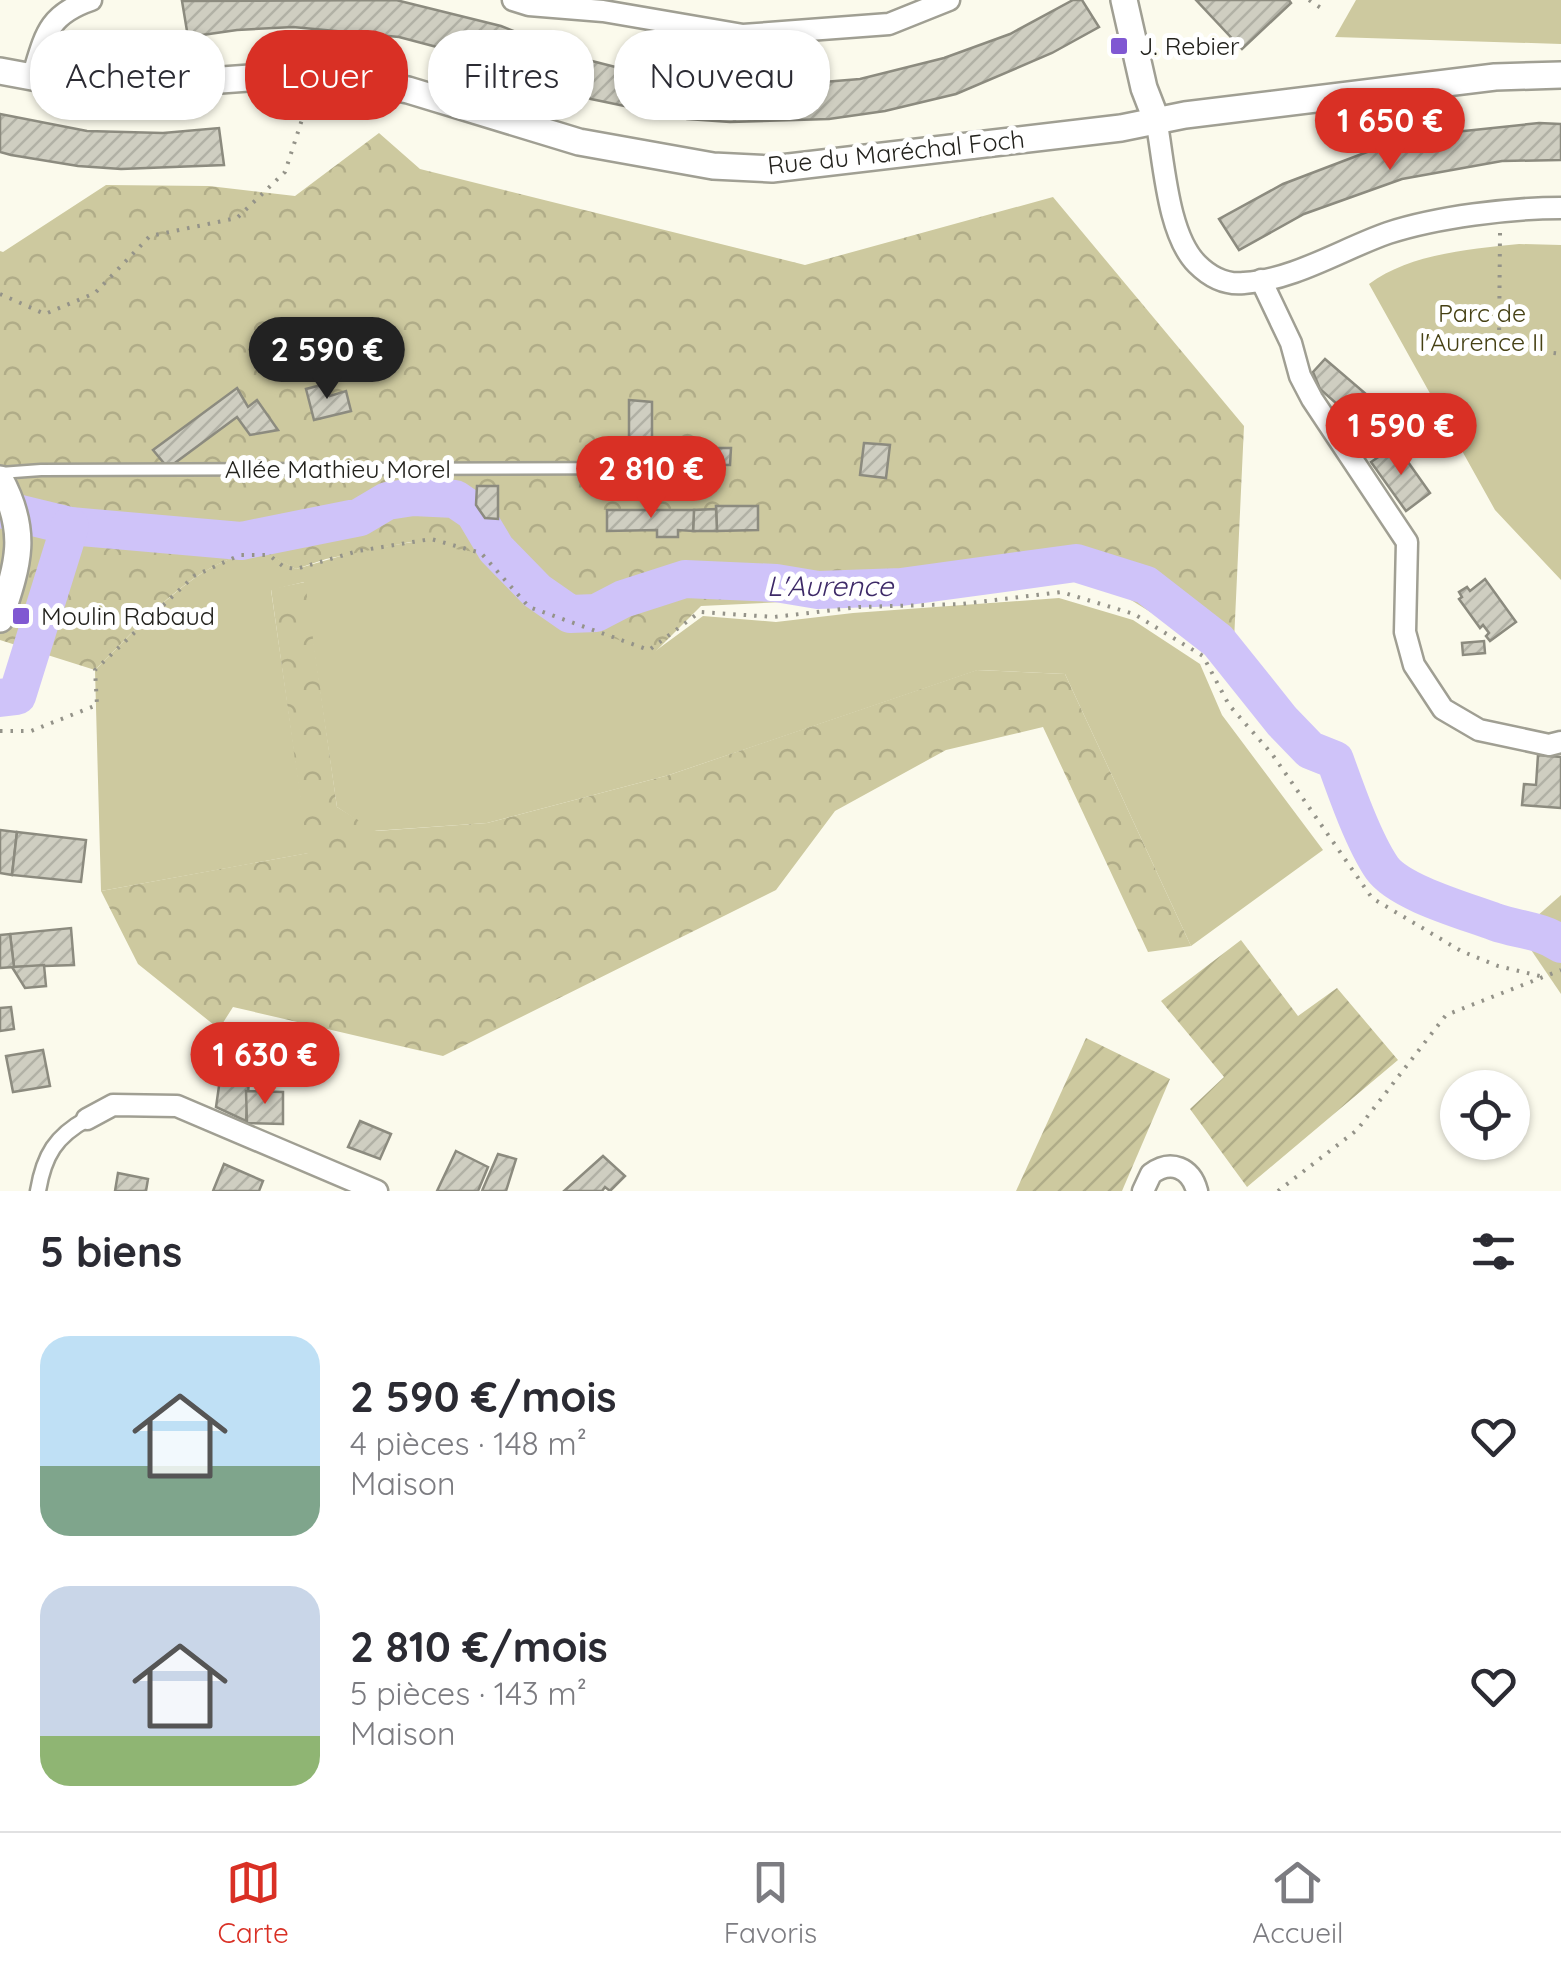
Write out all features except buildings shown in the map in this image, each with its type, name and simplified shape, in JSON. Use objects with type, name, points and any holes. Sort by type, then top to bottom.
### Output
[{"type":"street","points":[[46,30],[70,7],[92,0]]},
{"type":"street","points":[[513,0],[744,35],[889,24],[948,0]]},
{"type":"street","points":[[1124,0],[1144,88],[1156,119],[1172,206],[1188,254],[1216,278],[1232,284],[1261,280],[1389,233],[1442,220],[1561,208]]},
{"type":"street","name":"Rue du Maréchal Foch","points":[[0,71],[30,78]]},
{"type":"street","name":"Rue du Maréchal Foch","points":[[408,90],[579,142],[713,166],[772,168],[1121,128],[1156,119],[1495,78],[1561,75]]},
{"type":"street","points":[[1261,280],[1292,344],[1300,376],[1312,399],[1407,542],[1406,632],[1414,665],[1442,709],[1479,730],[1550,744],[1561,742]]},
{"type":"street","points":[[0,619],[19,555],[19,533],[3,482]]},
{"type":"street","points":[[38,1191],[41,1170],[61,1134],[113,1105],[177,1106],[377,1191]]},
{"type":"street","points":[[1143,1191],[1151,1174],[1167,1166],[1184,1170],[1198,1191]]},
{"type":"lane","name":"Allée Mathieu Morel","points":[[3,482],[61,470],[677,468]]},
{"type":"path","points":[[1309,0],[1324,10]]},
{"type":"path","points":[[0,294],[45,314],[95,294],[150,236],[238,218],[284,172],[301,120]]},
{"type":"path","points":[[1500,214],[1499,346],[1561,354]]},
{"type":"path","points":[[0,731],[31,731],[97,705],[95,670],[194,576],[240,555],[269,556],[296,569],[358,551],[431,539],[480,552],[530,607],[650,650],[700,612],[774,617],[859,607],[962,604],[1061,592],[1134,614],[1202,656],[1228,705],[1272,754],[1372,898],[1461,951],[1498,966],[1544,977]]},
{"type":"path","points":[[1278,1191],[1357,1130],[1446,1015],[1561,970]]},
{"type":"green space","points":[[1356,0],[1561,0],[1561,44],[1335,37]]},
{"type":"green space","points":[[379,133],[420,169],[805,265],[1053,197],[1244,426],[1233,663],[1118,592],[1063,577],[826,600],[701,606],[654,653],[530,607],[481,553],[410,542],[296,569],[268,556],[245,556],[221,563],[174,594],[95,670],[0,640],[0,251],[106,185],[209,186],[295,196]]},
{"type":"green space","name":"Parc de l'Aurence II","points":[[1519,244],[1561,245],[1561,580],[1495,510],[1369,284],[1421,259]]},
{"type":"green space","points":[[431,539],[481,553],[530,607],[654,652],[703,616],[776,622],[1059,598],[1133,620],[1200,664],[1222,715],[1323,850],[1191,946],[1065,674],[978,670],[669,775],[487,823],[373,831],[337,807],[304,582],[271,590],[309,853],[101,891],[95,670],[174,594],[221,563],[245,555],[268,555],[296,569],[358,551]]},
{"type":"green space","points":[[305,582],[337,807],[376,831],[487,823],[669,775],[977,670],[1065,674],[1191,946],[1148,952],[1043,727],[946,750],[835,811],[776,890],[443,1056],[233,1007],[219,1029],[138,964],[101,891],[308,853],[271,589]]},
{"type":"green space","points":[[1561,895],[1561,994],[1519,932]]},
{"type":"green space","points":[[1241,940],[1298,1016],[1337,988],[1398,1060],[1247,1187],[1190,1109],[1224,1077],[1161,1001]]},
{"type":"green space","points":[[1086,1038],[1170,1079],[1122,1191],[1016,1191]]},
{"type":"waterway","name":"L'Aurence","points":[[0,509],[70,526],[241,541],[360,517],[387,501],[413,497],[455,499],[474,512],[496,549],[537,591],[570,614],[596,613],[623,599],[685,579],[776,583],[818,590],[901,587],[1076,563],[1146,585],[1218,641],[1310,750],[1335,760],[1369,845],[1391,877],[1434,900],[1561,944]]},
{"type":"waterway","points":[[0,698],[17,696],[70,526]]},
{"type":"place","name":"J. Rebier","points":[[1119,46]]},
{"type":"place","name":"Moulin Rabaud","points":[[21,616]]}]
